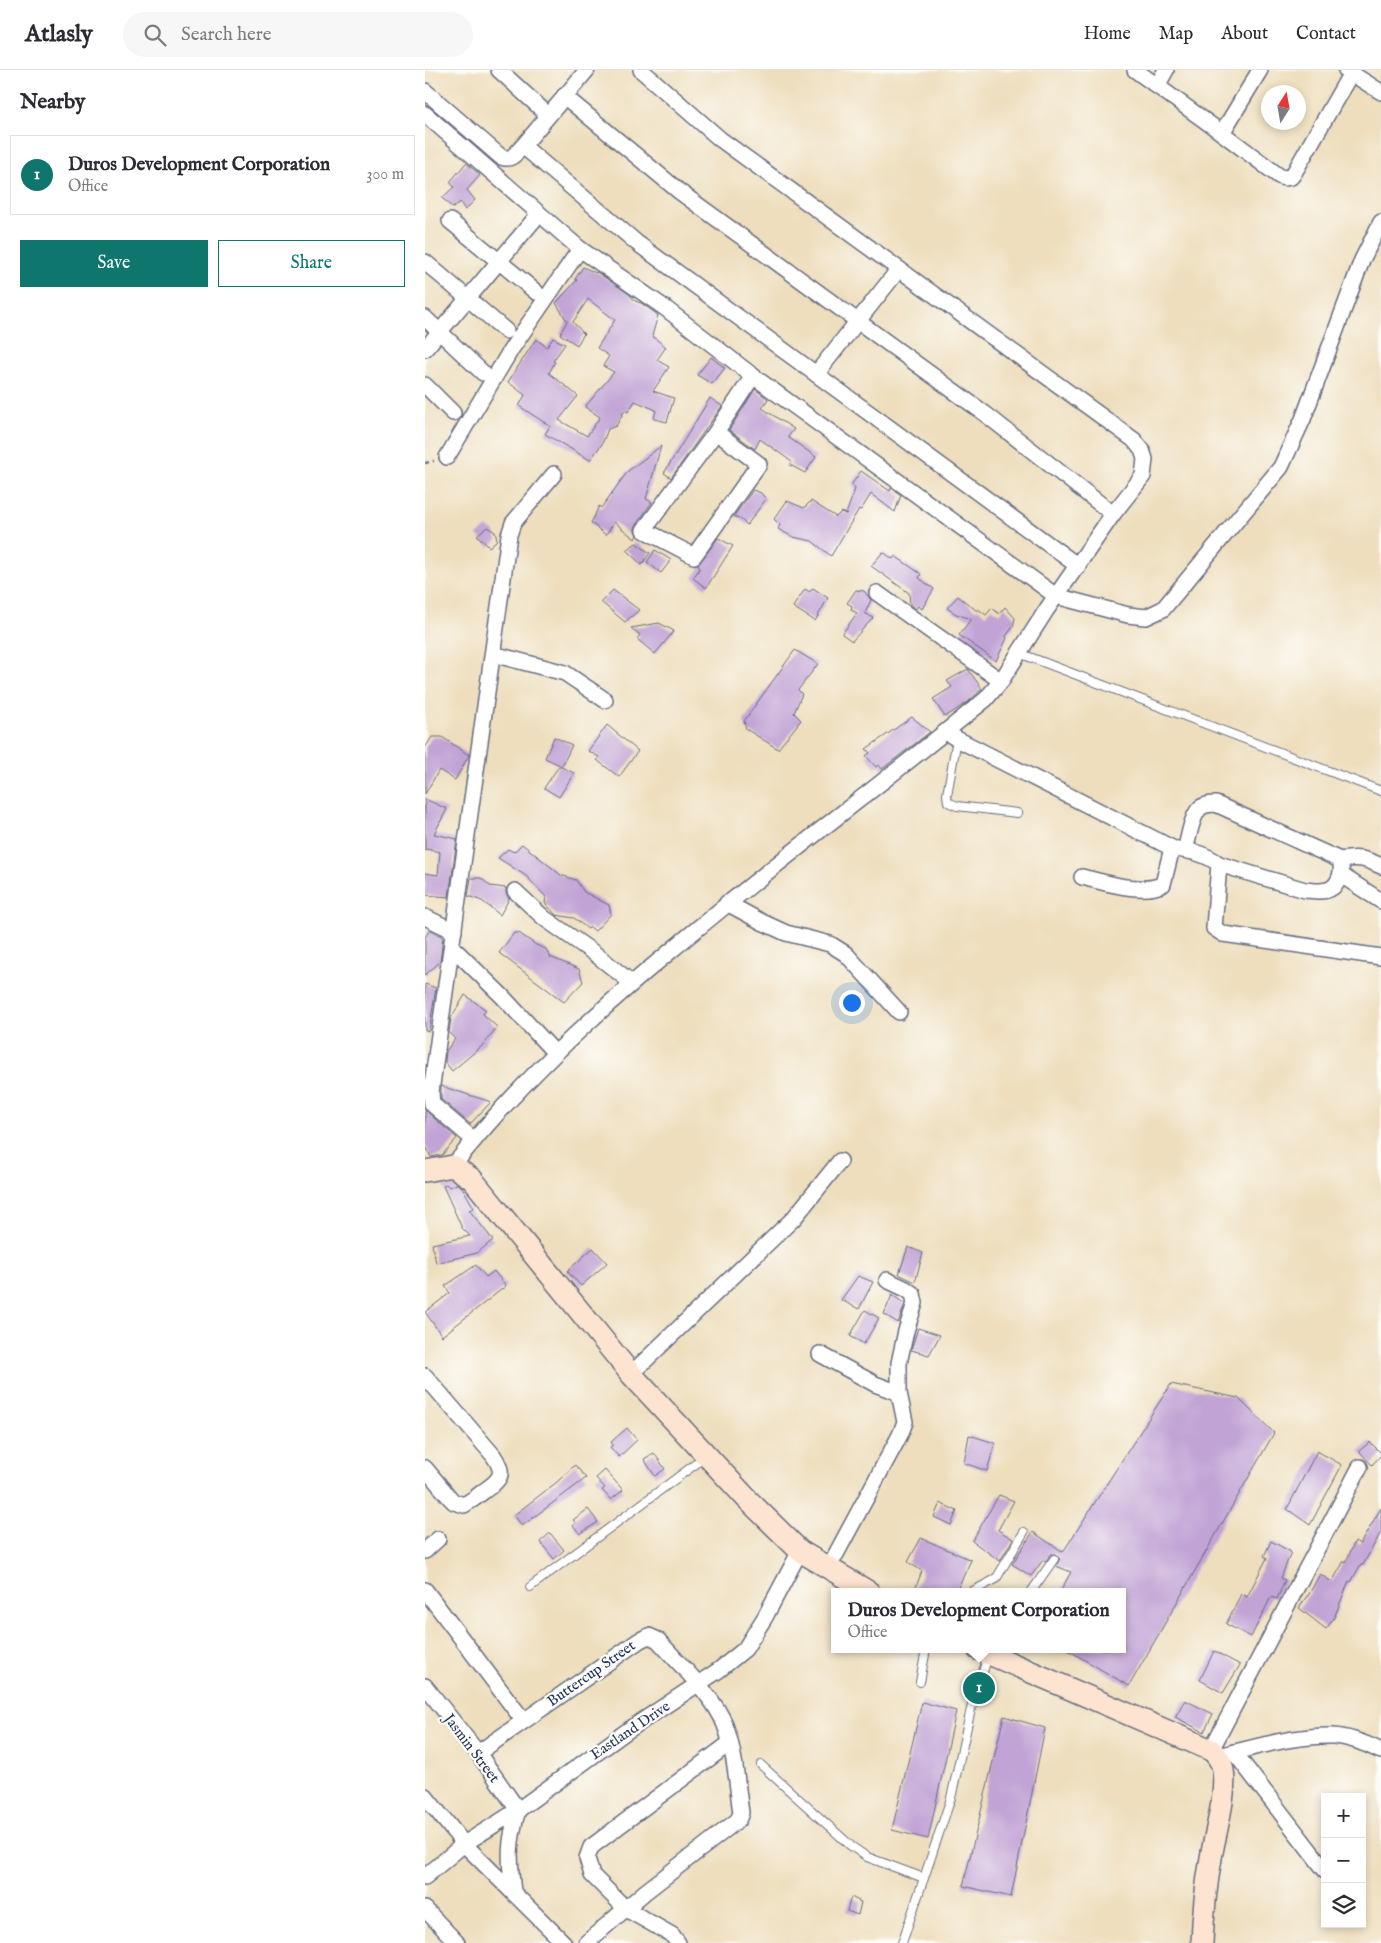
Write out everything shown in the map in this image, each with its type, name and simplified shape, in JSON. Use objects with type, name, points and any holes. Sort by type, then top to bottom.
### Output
[{"type":"street","points":[[499,70],[548,115]]},
{"type":"street","points":[[425,91],[501,157],[509,158],[513,157],[523,146],[587,70]]},
{"type":"street","points":[[425,1172],[453,1166],[515,1093],[555,1053],[595,1015],[727,903],[951,736],[1001,681],[1056,596],[1113,514],[1143,476],[1145,467],[1142,450],[1134,440],[720,138],[641,70]]},
{"type":"street","points":[[1135,70],[1284,178],[1291,177],[1348,72],[1381,92]]},
{"type":"street","points":[[1157,86],[1166,70]]},
{"type":"street","points":[[1222,133],[1260,70]]},
{"type":"street","points":[[564,96],[680,192],[985,413],[1113,514]]},
{"type":"street","points":[[425,114],[580,248],[665,308],[753,376],[1056,596],[1128,616],[1147,617],[1163,609],[1281,466],[1303,419],[1362,260],[1381,222]]},
{"type":"street","points":[[523,146],[637,243],[1078,566]]},
{"type":"street","points":[[425,349],[539,214]]},
{"type":"street","points":[[450,221],[500,260],[536,292]]},
{"type":"street","points":[[447,457],[512,348],[580,248]]},
{"type":"street","points":[[425,262],[506,331]]},
{"type":"street","points":[[816,374],[899,269]]},
{"type":"street","points":[[425,318],[483,373]]},
{"type":"street","points":[[716,432],[759,464],[694,556],[644,530],[716,432],[753,376]]},
{"type":"street","points":[[425,385],[453,413]]},
{"type":"street","points":[[474,1140],[437,1109],[432,1104],[431,1099],[509,534],[513,523],[554,474]]},
{"type":"street","points":[[877,593],[1001,681]]},
{"type":"street","points":[[493,654],[565,673],[605,700]]},
{"type":"street","points":[[951,736],[1133,830],[1179,849],[1210,857],[1219,864],[1305,890],[1319,891],[1329,890],[1335,886],[1340,868],[1355,857],[1381,866]]},
{"type":"street","points":[[1082,877],[1140,889],[1154,889],[1163,884],[1201,808],[1208,804],[1216,804],[1340,868],[1381,901]]},
{"type":"street","points":[[1219,864],[1214,928],[1223,934],[1381,957]]},
{"type":"street","points":[[515,891],[544,918],[594,953],[632,983]]},
{"type":"street","points":[[727,903],[787,933],[830,944],[846,954],[899,1012]]},
{"type":"street","points":[[425,917],[454,931]]},
{"type":"street","points":[[453,948],[502,996],[555,1053]]},
{"type":"street","points":[[631,1374],[794,1218],[841,1161]]},
{"type":"street","points":[[453,1166],[472,1179],[631,1374],[748,1500],[800,1551],[862,1588]]},
{"type":"street","points":[[828,1569],[900,1435],[905,1422],[899,1393],[899,1363],[905,1330],[915,1303],[913,1294],[887,1280]]},
{"type":"street","points":[[820,1354],[875,1384],[899,1393]]},
{"type":"street","points":[[425,1376],[498,1462],[501,1474],[498,1481],[467,1504],[464,1504],[454,1502],[425,1468]]},
{"type":"street","points":[[1202,1943],[1203,1916],[1221,1802],[1223,1769],[1221,1753],[1361,1467]]},
{"type":"street","points":[[425,1551],[438,1539]]},
{"type":"street","name":"Eastland Drive","points":[[425,1877],[464,1844],[518,1810],[627,1731],[719,1670],[745,1649],[765,1617],[800,1551]]},
{"type":"street","points":[[425,1590],[523,1720]]},
{"type":"street","name":"Buttercup Street","points":[[478,1753],[523,1720],[640,1640],[649,1636],[658,1640],[697,1685]]},
{"type":"street","points":[[991,1653],[1221,1753],[1321,1866]]},
{"type":"street","points":[[586,1943],[738,1820],[741,1812],[731,1743],[725,1724],[716,1707],[697,1685]]},
{"type":"street","name":"Jasmin Street","points":[[425,1686],[478,1753],[518,1810]]},
{"type":"street","points":[[1221,1753],[1300,1738],[1334,1736],[1366,1744],[1381,1751]]},
{"type":"street","points":[[678,1943],[672,1935],[626,1909],[593,1875],[587,1858],[591,1848],[731,1743]]},
{"type":"street","points":[[425,1796],[464,1844],[564,1943]]},
{"type":"street","points":[[513,1892],[509,1846],[518,1810]]},
{"type":"street","points":[[425,1909],[457,1943]]},
{"type":"lane","points":[[1019,653],[1381,791]]},
{"type":"lane","points":[[951,736],[948,802],[957,806],[1017,813]]},
{"type":"lane","points":[[530,1587],[707,1456]]},
{"type":"lane","points":[[979,1588],[996,1580],[1024,1532]]},
{"type":"lane","points":[[1034,1588],[1054,1559]]},
{"type":"lane","points":[[920,1682],[926,1653]]},
{"type":"lane","points":[[902,1943],[951,1798],[985,1653]]},
{"type":"lane","points":[[761,1765],[851,1846],[867,1857],[924,1878]]},
{"type":"building","points":[[466,163],[480,175],[467,190],[475,200],[465,210],[460,202],[453,208],[442,198],[454,187],[450,182]]},
{"type":"building","points":[[583,267],[597,272],[629,294],[635,301],[658,315],[652,336],[666,347],[657,360],[669,367],[653,391],[674,398],[667,422],[654,419],[656,410],[635,401],[628,412],[625,410],[616,426],[608,429],[602,444],[590,460],[545,434],[550,426],[519,406],[525,395],[508,382],[536,339],[547,347],[553,338],[565,344],[553,361],[555,362],[549,373],[578,396],[559,420],[587,436],[600,417],[585,407],[614,372],[603,366],[609,356],[597,348],[615,320],[588,299],[573,322],[584,334],[577,345],[560,334],[567,321],[556,303],[577,280],[575,279]]},
{"type":"building","points":[[711,357],[725,368],[712,384],[697,375]]},
{"type":"building","points":[[755,389],[768,399],[762,408],[794,429],[788,437],[816,457],[805,473],[790,465],[792,462],[760,439],[755,449],[729,430]]},
{"type":"building","points":[[710,398],[722,406],[671,478],[664,473]]},
{"type":"building","points":[[661,446],[646,499],[652,502],[636,525],[637,535],[635,539],[614,522],[606,535],[591,523],[599,506],[601,508],[628,471]]},
{"type":"building","points":[[861,471],[890,491],[891,488],[901,495],[895,512],[871,494],[861,510],[859,509],[831,556],[812,541],[793,537],[778,529],[780,525],[774,519],[787,501],[804,508],[811,501],[836,517],[841,512],[846,514],[855,489],[852,484]]},
{"type":"building","points":[[753,490],[761,493],[766,499],[747,525],[734,516]]},
{"type":"building","points":[[487,527],[495,532],[497,540],[489,547],[477,535]]},
{"type":"building","points":[[718,538],[733,546],[706,588],[693,578],[700,568],[698,565]]},
{"type":"building","points":[[636,543],[650,553],[642,565],[626,550]]},
{"type":"building","points":[[655,550],[671,560],[661,573],[647,562]]},
{"type":"building","points":[[883,552],[893,559],[895,556],[921,574],[919,578],[934,589],[922,609],[918,606],[916,609],[910,605],[909,593],[871,566]]},
{"type":"building","points":[[813,588],[828,598],[815,621],[793,607],[805,589],[810,592]]},
{"type":"building","points":[[613,590],[639,610],[625,622],[601,602]]},
{"type":"building","points":[[856,590],[864,591],[871,600],[865,613],[873,618],[852,641],[842,634],[857,613],[851,610],[852,606],[847,603]]},
{"type":"building","points":[[958,596],[977,611],[978,609],[986,615],[992,608],[999,614],[1005,607],[1015,618],[1013,627],[1006,636],[1007,638],[996,661],[959,635],[971,619],[956,614],[947,608]]},
{"type":"building","points":[[659,623],[674,631],[655,654],[637,639],[640,635],[631,628]]},
{"type":"building","points":[[795,650],[818,664],[798,690],[802,694],[794,713],[801,720],[778,749],[746,729],[744,721]]},
{"type":"building","points":[[968,669],[982,689],[968,702],[945,717],[933,699],[952,687],[947,681]]},
{"type":"building","points":[[912,717],[930,732],[882,769],[879,765],[876,767],[866,756],[870,753],[866,749]]},
{"type":"building","points":[[607,725],[638,751],[619,777],[597,760],[599,757],[588,751]]},
{"type":"building","points":[[432,737],[442,737],[469,755],[455,780],[439,770],[425,794],[425,748]]},
{"type":"building","points":[[554,737],[572,745],[562,766],[545,758]]},
{"type":"building","points":[[559,766],[574,773],[559,797],[544,788]]},
{"type":"building","points":[[425,799],[447,809],[434,834],[457,839],[449,897],[425,895],[425,873],[438,875],[440,852],[426,849],[425,851]]},
{"type":"building","points":[[522,844],[561,875],[576,880],[584,892],[609,905],[611,914],[595,931],[590,927],[588,929],[574,918],[556,915],[545,903],[546,897],[526,876],[498,858],[508,849],[514,852]]},
{"type":"building","points":[[471,878],[481,878],[490,886],[506,888],[509,899],[500,915],[482,901],[468,896]]},
{"type":"building","points":[[430,930],[443,937],[440,962],[425,975],[425,937]]},
{"type":"building","points":[[514,933],[519,933],[536,945],[546,949],[550,957],[579,969],[583,982],[564,1002],[499,953]]},
{"type":"building","points":[[425,984],[436,988],[429,1031],[425,1030]]},
{"type":"building","points":[[465,995],[486,1010],[483,1014],[497,1027],[482,1046],[452,1071],[445,1062],[446,1051],[455,1039],[449,1033],[451,1018]]},
{"type":"building","points":[[441,1086],[491,1102],[470,1124],[441,1099]]},
{"type":"building","points":[[425,1110],[457,1138],[442,1155],[431,1157],[425,1144]]},
{"type":"building","points":[[446,1184],[449,1187],[457,1184],[462,1187],[474,1208],[469,1210],[493,1240],[477,1253],[436,1263],[432,1244],[470,1236],[462,1228],[443,1186]]},
{"type":"building","points":[[908,1247],[923,1253],[915,1282],[899,1274]]},
{"type":"building","points":[[593,1248],[607,1263],[581,1286],[567,1271]]},
{"type":"building","points":[[476,1265],[486,1277],[494,1271],[506,1286],[442,1336],[425,1312],[450,1293],[445,1286]]},
{"type":"building","points":[[858,1276],[873,1282],[859,1309],[841,1300]]},
{"type":"building","points":[[892,1295],[905,1304],[898,1323],[884,1314]]},
{"type":"building","points":[[865,1310],[879,1318],[864,1344],[850,1336]]},
{"type":"building","points":[[918,1328],[940,1335],[929,1355],[911,1350]]},
{"type":"building","points":[[1171,1384],[1238,1398],[1274,1433],[1129,1686],[1073,1653],[1126,1653],[1126,1588],[1062,1588],[1071,1572],[1056,1566],[1060,1559],[1055,1554],[1051,1554],[1046,1561],[1043,1560],[1031,1576],[1012,1564],[1033,1532],[1063,1552]]},
{"type":"building","points":[[627,1428],[637,1440],[619,1457],[610,1447],[613,1445],[611,1442]]},
{"type":"building","points":[[969,1435],[995,1443],[987,1471],[964,1463]]},
{"type":"building","points":[[1370,1442],[1381,1453],[1372,1465],[1359,1451]]},
{"type":"building","points":[[1317,1451],[1342,1465],[1310,1525],[1287,1509]]},
{"type":"building","points":[[654,1453],[665,1469],[655,1476],[644,1459]]},
{"type":"building","points":[[575,1465],[586,1478],[522,1526],[514,1515],[557,1482]]},
{"type":"building","points":[[605,1470],[623,1490],[611,1500],[602,1490],[605,1488],[596,1478]]},
{"type":"building","points":[[999,1495],[1014,1501],[998,1530],[1013,1539],[1000,1561],[972,1541]]},
{"type":"building","points":[[940,1503],[957,1511],[951,1525],[934,1517]]},
{"type":"building","points":[[1381,1508],[1381,1532],[1363,1565],[1361,1564],[1351,1582],[1349,1581],[1334,1618],[1326,1629],[1299,1608],[1320,1574],[1332,1582],[1344,1561],[1346,1562],[1355,1541],[1360,1544]]},
{"type":"building","points":[[588,1509],[598,1522],[580,1534],[573,1525],[576,1523],[573,1520]]},
{"type":"building","points":[[550,1533],[564,1550],[554,1559],[540,1542]]},
{"type":"building","points":[[921,1538],[971,1560],[958,1588],[916,1588],[922,1571],[908,1562]]},
{"type":"building","points":[[1271,1541],[1291,1552],[1281,1578],[1285,1580],[1277,1599],[1271,1597],[1251,1637],[1226,1624],[1241,1594],[1247,1597],[1267,1558],[1264,1556]]},
{"type":"building","points":[[1214,1651],[1240,1665],[1223,1693],[1200,1680]]},
{"type":"building","points":[[1185,1700],[1213,1714],[1204,1732],[1175,1717]]},
{"type":"building","points":[[922,1702],[956,1711],[928,1839],[892,1830]]},
{"type":"building","points":[[1004,1716],[1045,1728],[1011,1897],[963,1886]]},
{"type":"building","points":[[851,1897],[861,1902],[858,1915],[847,1911]]},
{"type":"place","name":"Duros Development Corporation","points":[[979,1688]]}]
